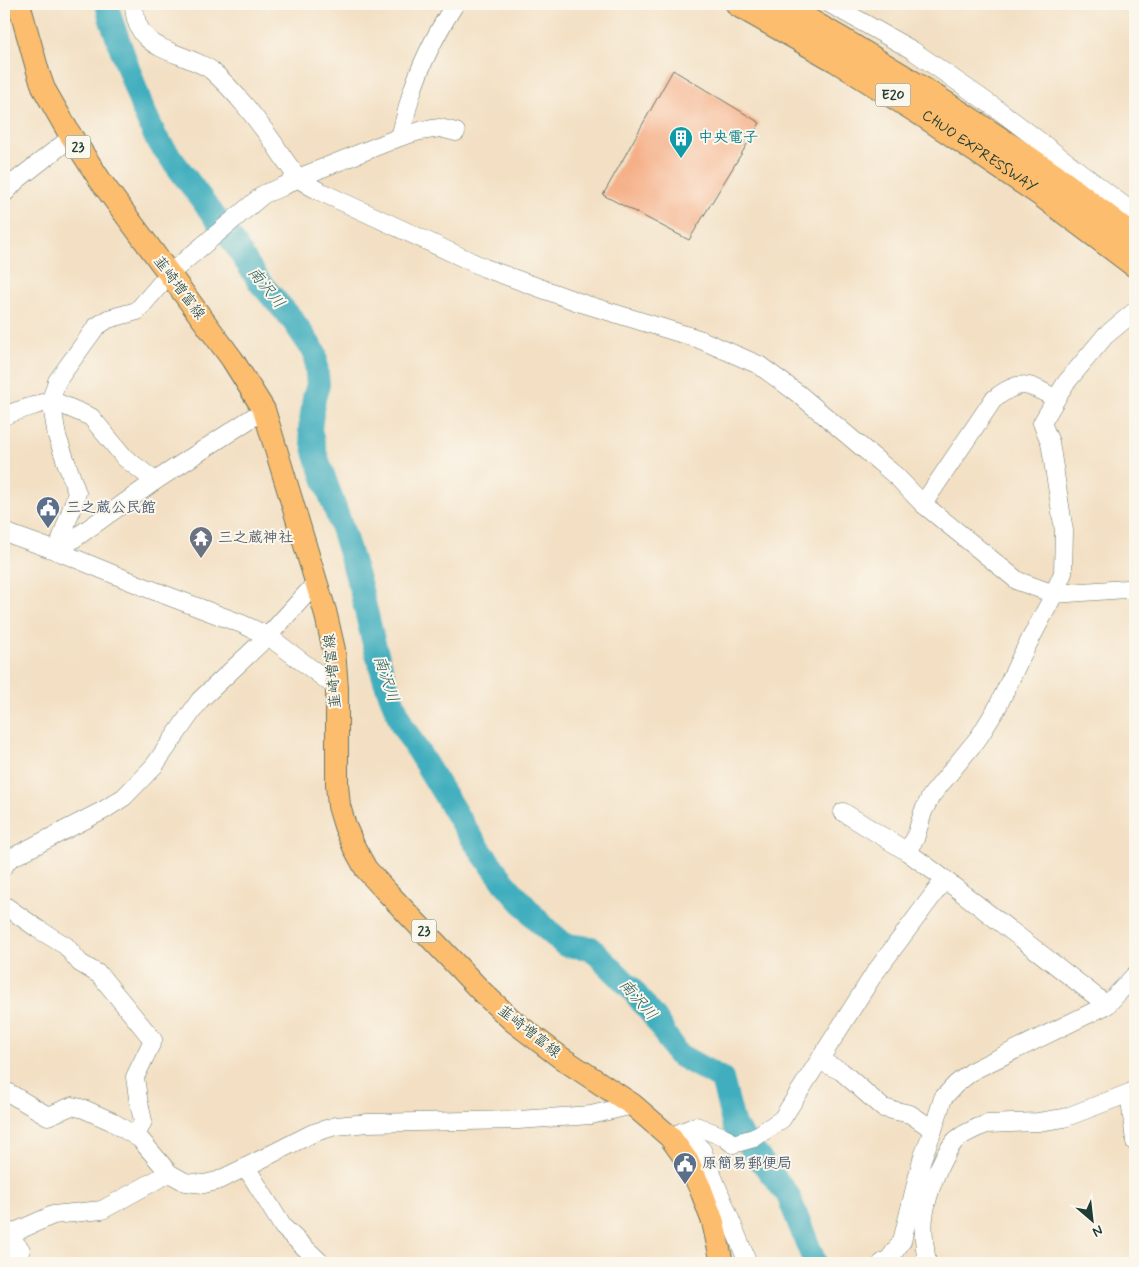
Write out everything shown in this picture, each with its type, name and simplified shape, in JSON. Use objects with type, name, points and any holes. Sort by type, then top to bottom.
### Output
[{"type":"highway","name":"CHUO EXPRESSWAY","points":[[739,4],[836,59],[928,117],[1042,194],[1135,264]]},
{"type":"highway","name":"CHUO EXPRESSWAY","points":[[778,4],[846,42],[940,101],[1054,178],[1135,239]]},
{"type":"main road","name":"韮崎増富線","points":[[19,4],[42,82],[72,137],[100,180],[232,359],[264,410],[325,611],[334,650],[337,688],[337,784],[339,806],[348,833],[366,869],[482,992],[513,1022],[560,1057],[677,1134],[713,1222],[722,1263]]},
{"type":"street","points":[[134,4],[134,16],[139,29],[148,39],[163,49],[208,68],[226,83],[254,115],[298,178],[319,191],[485,268],[581,303],[699,339],[759,365],[800,395],[896,476],[923,504],[1018,581],[1054,594],[1119,589],[1135,590]]},
{"type":"street","points":[[400,137],[412,94],[424,63],[441,26],[455,4]]},
{"type":"street","points":[[830,4],[912,50],[1000,111],[1135,214]]},
{"type":"street","points":[[57,552],[77,493],[57,436],[51,400],[57,380],[96,327],[108,319],[138,311],[169,274],[264,194],[298,178],[400,137],[440,128],[456,132]]},
{"type":"street","points":[[4,194],[17,180],[72,137]]},
{"type":"street","points":[[906,852],[915,838],[923,812],[931,796],[979,737],[997,708],[1054,594],[1063,572],[1064,531],[1050,442],[1042,423],[1065,384],[1105,336],[1135,311]]},
{"type":"street","points":[[923,504],[993,400],[1004,391],[1012,386],[1028,385],[1038,388],[1056,399]]},
{"type":"street","points":[[4,416],[51,400],[91,417],[125,458],[155,481]]},
{"type":"street","points":[[57,552],[155,481],[264,410]]},
{"type":"street","points":[[4,532],[242,624],[268,636],[337,688]]},
{"type":"street","points":[[6,857],[104,810],[124,797],[154,766],[200,700],[268,636],[316,583]]},
{"type":"street","points":[[843,812],[945,879],[1107,1005]]},
{"type":"street","points":[[677,1134],[696,1126],[724,1137],[733,1144],[754,1138],[782,1119],[874,974],[945,879]]},
{"type":"street","points":[[4,905],[66,946],[80,963],[100,975],[153,1040],[136,1077],[138,1098],[144,1121],[136,1136]]},
{"type":"street","points":[[927,1263],[923,1239],[915,1222],[922,1159],[942,1098],[974,1070],[1107,1005],[1135,975]]},
{"type":"street","points":[[820,1061],[841,1071],[882,1108],[910,1114],[932,1130]]},
{"type":"street","points":[[4,1090],[48,1116],[72,1106],[84,1108],[111,1121],[140,1139],[170,1173],[185,1182],[204,1184],[217,1181],[313,1133],[336,1126],[368,1123],[528,1119],[591,1114],[633,1105]]},
{"type":"street","points":[[1134,1091],[1130,1099],[1135,1142]]},
{"type":"street","points":[[882,1263],[889,1259],[915,1222],[937,1170],[954,1141],[972,1130],[987,1124],[1038,1122],[1064,1118],[1134,1091]]},
{"type":"street","points":[[677,1134],[702,1150],[748,1263]]},
{"type":"street","points":[[246,1167],[283,1227],[321,1263]]},
{"type":"street","points":[[8,1263],[21,1250],[6,1233],[53,1215],[102,1210],[170,1173]]},
{"type":"building","name":"中央電子","points":[[673,70],[760,123],[689,240],[603,195]]},
{"type":"waterway","name":"南沢川","points":[[107,4],[142,107],[156,138],[232,240],[260,283],[292,319],[315,353],[318,385],[314,398],[310,430],[316,455],[360,586],[385,681],[402,725],[463,825],[483,854],[508,887],[542,925],[565,945],[591,948],[630,987],[655,1018],[677,1054],[722,1079],[734,1126],[788,1195],[815,1263]]},
{"type":"place","name":"中央電子","points":[[681,159]]},
{"type":"place","name":"三之蔵公民館","points":[[48,529]]},
{"type":"place","name":"三之蔵神社","points":[[201,559]]},
{"type":"place","name":"原簡易郵便局","points":[[685,1185]]}]
